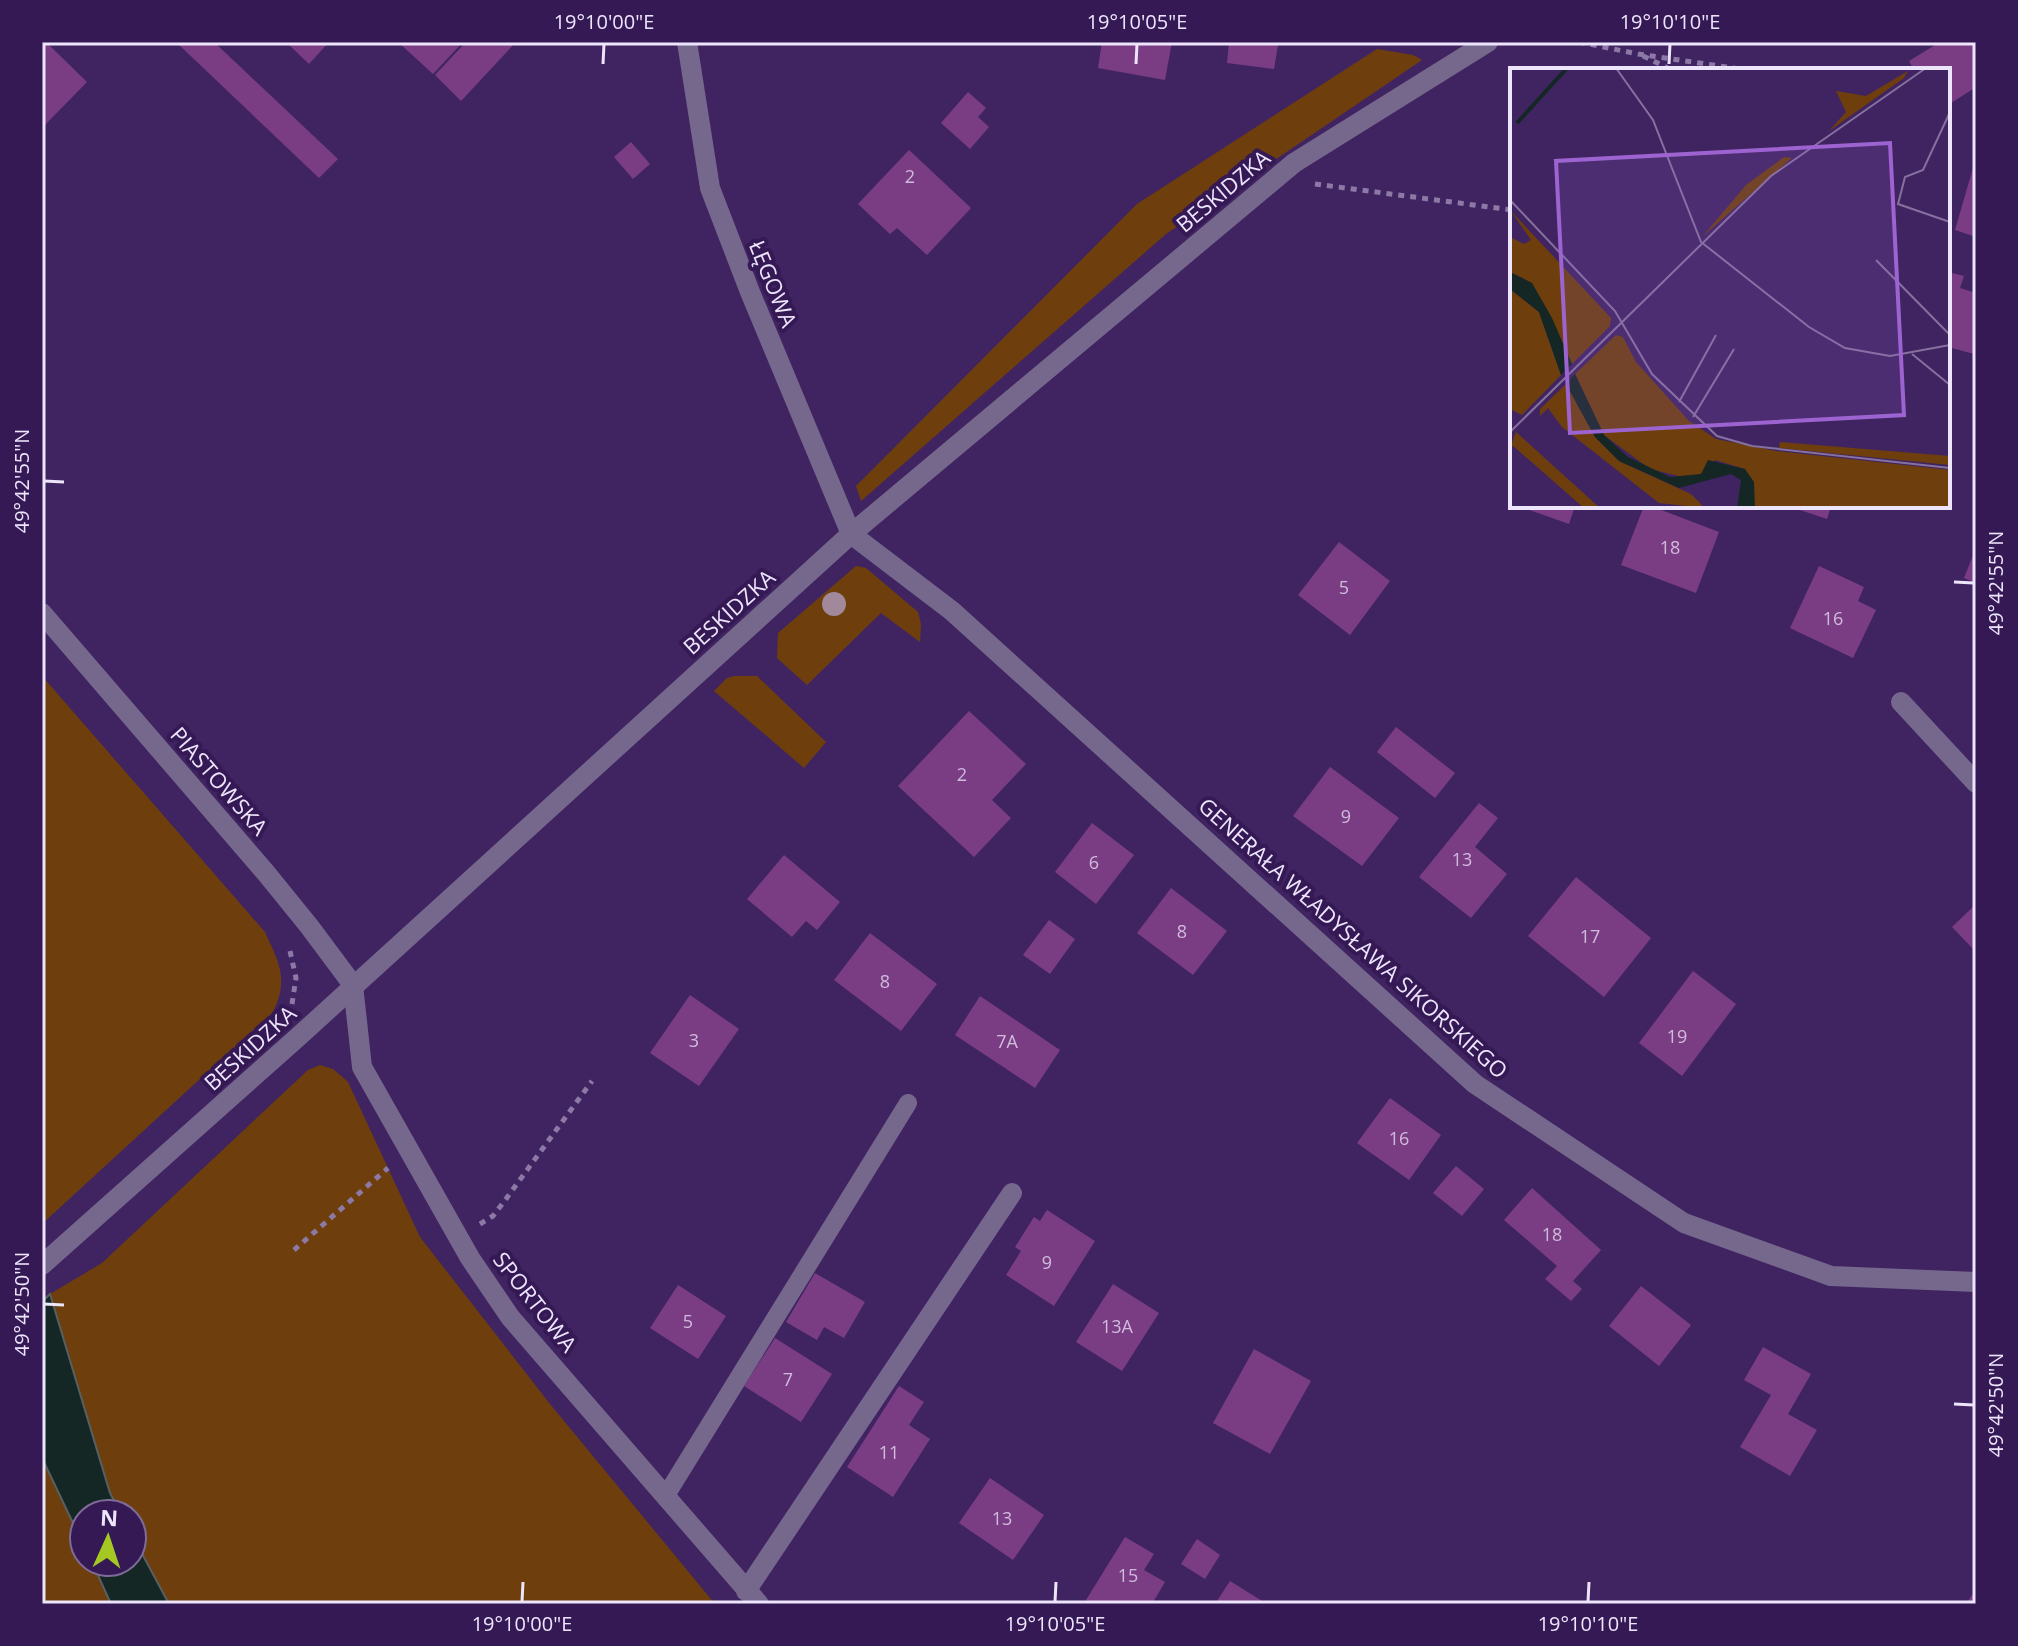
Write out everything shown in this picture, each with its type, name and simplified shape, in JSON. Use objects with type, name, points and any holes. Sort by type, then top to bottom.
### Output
[{"type":"street","name":"ŁĘGOWA","points":[[687,42],[710,188],[851,534]]},
{"type":"street","name":"BESKIDZKA","points":[[42,1265],[218,1110],[851,534],[1294,163],[1488,42]]},
{"type":"street","name":"GENERAŁA WŁADYSŁAWA SIKORSKIEGO","points":[[851,534],[962,620],[1475,1084],[1684,1223],[1831,1276],[1976,1282]]},
{"type":"street","name":"PIASTOWSKA","points":[[42,613],[266,873],[353,985]]},
{"type":"street","points":[[1901,702],[1976,783]]},
{"type":"street","name":"SPORTOWA","points":[[353,985],[362,1067],[457,1234],[510,1317],[752,1597]]},
{"type":"street","points":[[752,1597],[1012,1193]]},
{"type":"lane","points":[[665,1497],[908,1103]]},
{"type":"path","points":[[1579,42],[1733,68]]},
{"type":"path","points":[[1638,54],[1668,68]]},
{"type":"path","points":[[1275,179],[1510,210]]},
{"type":"path","points":[[457,1234],[493,1216],[592,1081]]},
{"type":"path","points":[[294,1250],[409,1149]]},
{"type":"shaded area","points":[[1377,49],[1413,55],[1422,60],[1166,234],[861,501],[856,486],[1137,204]]},
{"type":"shaded area","points":[[856,566],[866,568],[918,612],[920,642],[881,613],[807,685],[777,658],[778,633]]},
{"type":"shaded area","points":[[42,676],[265,932],[278,962],[281,980],[273,1012],[42,1224]]},
{"type":"shaded area","points":[[757,676],[826,742],[804,768],[714,691],[727,678]]},
{"type":"shaded area","points":[[320,1065],[333,1069],[348,1082],[420,1237],[550,1404],[715,1604],[169,1604],[148,1565],[148,1498],[113,1498],[110,1493],[50,1294],[102,1263],[308,1070]]},
{"type":"shaded area","points":[[50,1294],[113,1498],[68,1498],[68,1512],[42,1458],[42,1302]]},
{"type":"shaded area","points":[[42,1458],[68,1512],[68,1578],[99,1578],[111,1604],[42,1604]]},
{"type":"shaded area","points":[[148,1565],[169,1604],[111,1604],[99,1578],[148,1578]]},
{"type":"building","points":[[42,42],[46,42],[87,82],[42,128]]},
{"type":"building","points":[[176,42],[214,42],[338,159],[319,178]]},
{"type":"building","points":[[286,42],[329,42],[309,64]]},
{"type":"building","points":[[398,42],[463,42],[433,74]]},
{"type":"building","points":[[466,42],[516,42],[461,101],[435,75]]},
{"type":"building","points":[[1102,42],[1172,42],[1165,80],[1098,68]]},
{"type":"building","points":[[1229,42],[1278,45],[1274,69],[1227,63]]},
{"type":"building","points":[[1940,42],[1976,42],[1976,87],[1950,104],[1950,68],[1913,68],[1909,61]]},
{"type":"building","points":[[968,92],[986,108],[978,117],[989,127],[970,149],[941,123]]},
{"type":"building","points":[[631,142],[650,164],[633,179],[614,157]]},
{"type":"building","points":[[909,150],[971,208],[927,255],[897,228],[890,234],[858,204]]},
{"type":"building","points":[[1973,168],[1976,169],[1976,237],[1955,230]]},
{"type":"building","points":[[1950,272],[1964,276],[1960,288],[1976,293],[1974,354],[1950,348]]},
{"type":"building","points":[[1524,508],[1574,508],[1569,524]]},
{"type":"building","points":[[1643,508],[1656,508],[1719,532],[1696,593],[1621,565]]},
{"type":"building","points":[[1794,508],[1830,508],[1827,519]]},
{"type":"building","points":[[1339,542],[1390,581],[1350,635],[1298,595]]},
{"type":"building","points":[[1976,548],[1976,583],[1964,578]]},
{"type":"building","points":[[1819,566],[1864,587],[1858,601],[1876,610],[1853,658],[1790,628]]},
{"type":"building","points":[[969,711],[1026,764],[992,800],[1011,818],[974,857],[898,786]]},
{"type":"building","points":[[1396,727],[1455,773],[1435,798],[1377,752]]},
{"type":"building","points":[[1330,767],[1399,818],[1362,866],[1293,816]]},
{"type":"building","points":[[1479,803],[1498,818],[1475,847],[1507,874],[1471,918],[1419,877]]},
{"type":"building","points":[[1092,823],[1134,855],[1096,904],[1055,872]]},
{"type":"building","points":[[784,855],[840,902],[817,930],[806,921],[792,937],[747,899]]},
{"type":"building","points":[[1576,877],[1651,938],[1604,997],[1528,936]]},
{"type":"building","points":[[1171,888],[1227,931],[1193,975],[1137,933]]},
{"type":"building","points":[[1976,904],[1976,952],[1952,927]]},
{"type":"building","points":[[1049,920],[1075,939],[1050,974],[1023,955]]},
{"type":"building","points":[[870,933],[937,984],[901,1031],[834,980]]},
{"type":"building","points":[[1693,971],[1736,1004],[1682,1076],[1639,1043]]},
{"type":"building","points":[[690,995],[739,1029],[699,1086],[650,1053]]},
{"type":"building","points":[[980,996],[1060,1050],[1035,1088],[955,1035]]},
{"type":"building","points":[[1390,1098],[1441,1135],[1409,1180],[1357,1143]]},
{"type":"building","points":[[1456,1166],[1484,1189],[1462,1216],[1433,1193]]},
{"type":"building","points":[[1532,1188],[1601,1250],[1573,1281],[1582,1289],[1571,1301],[1545,1279],[1557,1266],[1504,1220]]},
{"type":"building","points":[[1047,1210],[1095,1241],[1054,1306],[1006,1275],[1021,1251],[1015,1247],[1034,1217],[1040,1221]]},
{"type":"building","points":[[815,1273],[865,1302],[844,1338],[824,1327],[817,1340],[786,1322]]},
{"type":"building","points":[[1113,1284],[1159,1313],[1122,1371],[1076,1342]]},
{"type":"building","points":[[678,1285],[726,1316],[698,1359],[650,1328]]},
{"type":"building","points":[[1641,1286],[1691,1325],[1659,1366],[1609,1326]]},
{"type":"building","points":[[775,1338],[832,1374],[801,1422],[744,1386]]},
{"type":"building","points":[[1763,1347],[1811,1374],[1788,1414],[1817,1430],[1790,1476],[1740,1447],[1771,1395],[1744,1380]]},
{"type":"building","points":[[1254,1349],[1311,1381],[1270,1454],[1213,1423]]},
{"type":"building","points":[[899,1386],[924,1402],[909,1425],[930,1439],[893,1497],[847,1467]]},
{"type":"building","points":[[990,1478],[1044,1515],[1013,1560],[959,1523]]},
{"type":"building","points":[[1125,1537],[1154,1554],[1144,1570],[1165,1582],[1152,1604],[1093,1604],[1086,1600]]},
{"type":"building","points":[[1197,1539],[1220,1555],[1205,1579],[1181,1564]]},
{"type":"building","points":[[1230,1581],[1267,1604],[1215,1604]]},
{"type":"building","points":[[1976,1589],[1976,1604],[1966,1604]]}]
